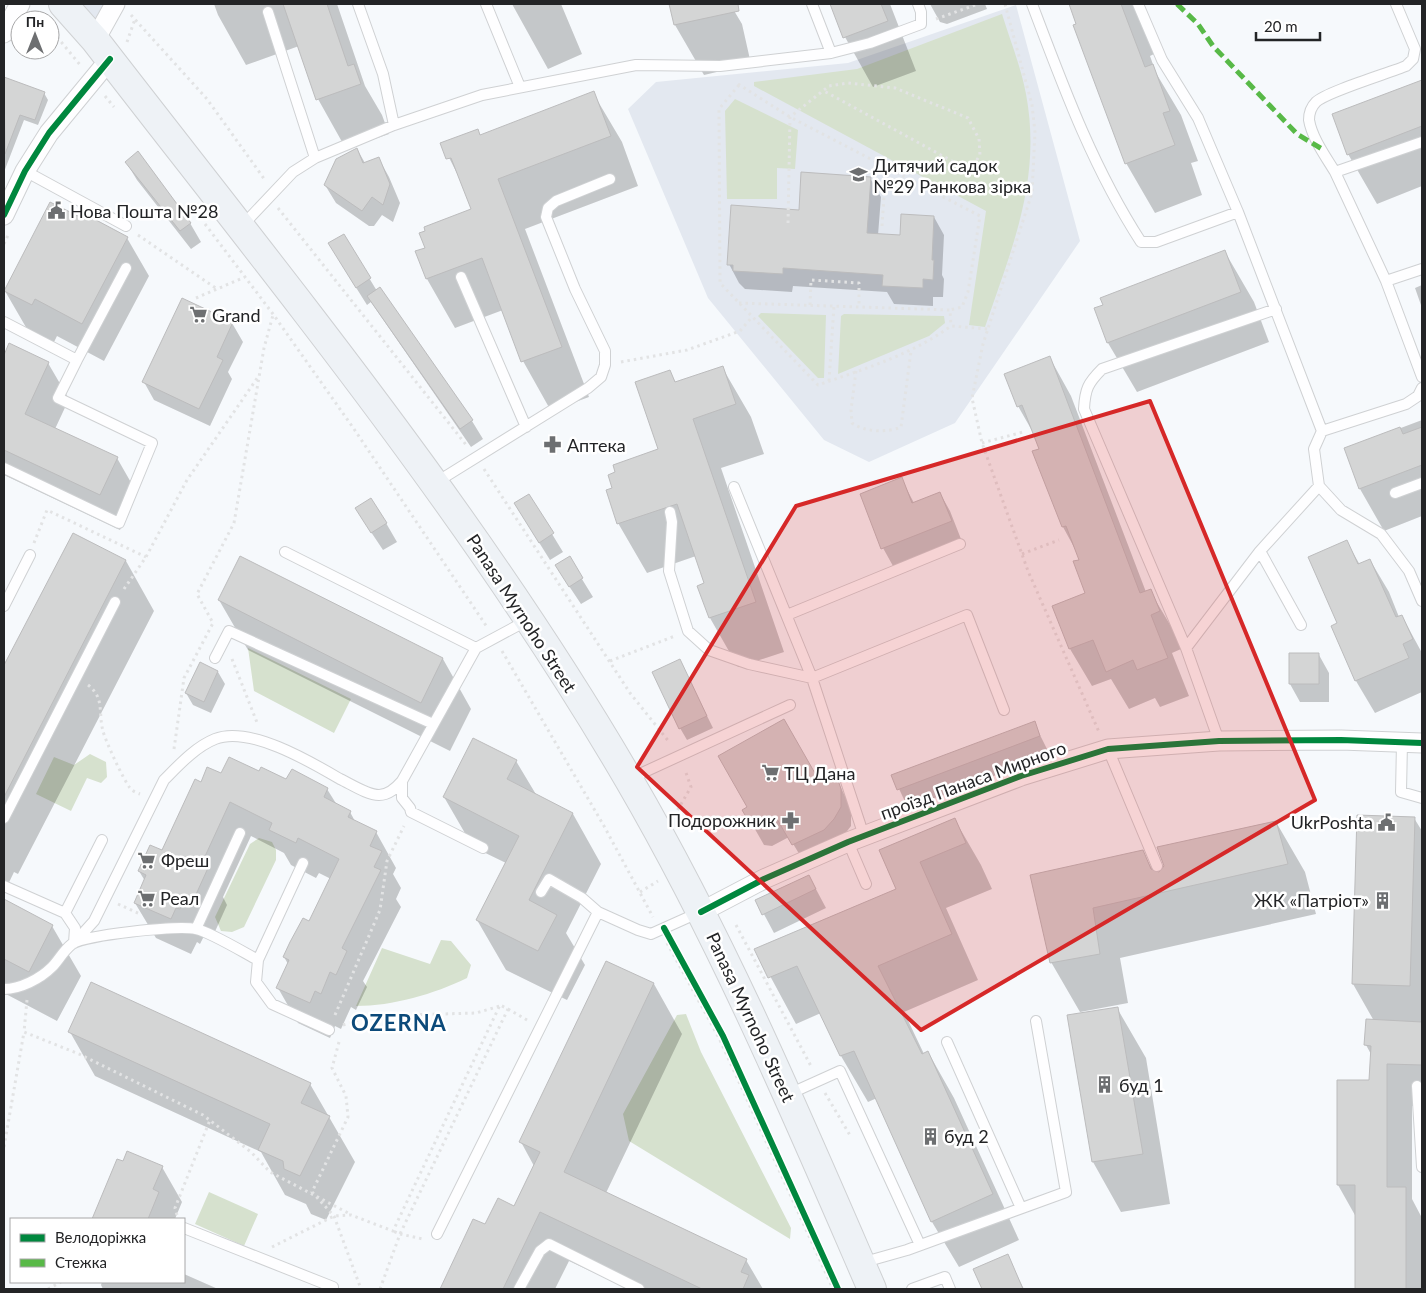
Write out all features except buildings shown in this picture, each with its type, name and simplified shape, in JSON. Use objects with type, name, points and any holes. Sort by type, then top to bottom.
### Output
[{"type":"main road","name":"Panasa Myrnoho Street","points":[[63,4],[102,50],[241,228],[434,484],[529,619],[628,779],[701,912],[788,1094],[872,1289]]},
{"type":"street","points":[[4,33],[20,4]]},
{"type":"street","points":[[4,215],[25,171],[49,133],[92,80],[102,50],[121,7]]},
{"type":"street","name":"проїзд Панаса Мирного","points":[[701,912],[764,880],[856,839],[1021,776],[1108,748],[1219,742],[1422,743]]},
{"type":"lane","points":[[358,4],[384,74],[394,125]]},
{"type":"lane","points":[[486,4],[520,87]]},
{"type":"lane","points":[[812,4],[831,53]]},
{"type":"lane","points":[[241,228],[293,172],[315,158],[394,125],[482,94],[636,65],[720,66],[831,53],[921,24],[921,12],[918,4]]},
{"type":"lane","points":[[1032,4],[1085,141],[1101,175],[1141,242],[1156,242],[1238,212]]},
{"type":"lane","points":[[1138,4],[1162,60],[1198,118],[1276,309],[1322,431],[1314,449],[1320,486],[1341,510],[1381,534],[1409,570],[1422,601]]},
{"type":"lane","points":[[1396,4],[1415,49],[1413,59],[1406,66],[1329,94],[1317,101],[1310,109],[1309,118],[1312,129],[1335,172],[1386,281],[1422,377]]},
{"type":"lane","points":[[268,12],[315,158]]},
{"type":"lane","points":[[1335,172],[1422,142]]},
{"type":"lane","points":[[25,171],[126,226]]},
{"type":"lane","points":[[434,484],[588,388],[601,377],[605,365],[605,351],[575,289],[546,217],[548,208],[556,200],[610,179]]},
{"type":"lane","points":[[4,468],[119,523],[152,444],[58,398],[126,268]]},
{"type":"lane","points":[[1386,281],[1422,269]]},
{"type":"lane","points":[[461,277],[526,427]]},
{"type":"lane","points":[[1219,742],[1186,648],[1084,409],[1085,391],[1092,379],[1102,369],[1276,309]]},
{"type":"lane","points":[[4,322],[77,360]]},
{"type":"lane","points":[[1322,431],[1406,404],[1418,396],[1422,388]]},
{"type":"lane","points":[[1395,493],[1422,483]]},
{"type":"lane","points":[[1186,648],[1260,551],[1320,486]]},
{"type":"lane","points":[[734,487],[812,678],[856,839],[866,884]]},
{"type":"lane","points":[[670,512],[672,522],[669,570],[688,631],[709,650],[749,664],[812,678],[967,615],[1004,710]]},
{"type":"lane","points":[[787,616],[960,544]]},
{"type":"lane","points":[[1260,551],[1301,625]]},
{"type":"lane","points":[[285,552],[476,648]]},
{"type":"lane","points":[[4,606],[30,555]]},
{"type":"lane","points":[[4,818],[116,602]]},
{"type":"lane","points":[[4,989],[28,982],[52,966],[62,953],[94,921],[164,780],[180,764],[216,739],[237,737],[265,742],[295,753],[355,786],[379,795],[393,791],[402,781],[476,648],[529,619]]},
{"type":"lane","points":[[215,658],[230,631],[433,724]]},
{"type":"lane","points":[[628,779],[790,705]]},
{"type":"lane","points":[[1402,742],[1401,792],[1422,798]]},
{"type":"lane","points":[[1108,748],[1156,866]]},
{"type":"lane","points":[[402,781],[402,798],[411,812],[482,848]]},
{"type":"lane","points":[[196,929],[240,833]]},
{"type":"lane","points":[[65,913],[102,840]]},
{"type":"lane","points":[[303,863],[258,960],[256,982],[272,1004],[328,1030]]},
{"type":"lane","points":[[541,892],[549,879],[582,898],[598,912],[651,934],[701,912]]},
{"type":"lane","points":[[4,886],[65,913],[74,928],[74,943]]},
{"type":"lane","points":[[437,1234],[542,1028],[598,912]]},
{"type":"lane","points":[[74,943],[143,929],[196,929],[258,960]]},
{"type":"lane","points":[[860,1263],[920,1245],[1066,1192],[1036,1021]]},
{"type":"lane","points":[[947,1042],[1021,1208]]},
{"type":"lane","points":[[788,1094],[840,1071],[920,1245]]},
{"type":"lane","points":[[1417,1086],[1422,1167]]},
{"type":"lane","points":[[185,1228],[334,1289]]},
{"type":"lane","points":[[519,1289],[540,1251],[549,1244],[639,1289]]},
{"type":"lane","points":[[912,1289],[945,1277],[950,1289]]},
{"type":"path","points":[[921,24],[978,4]]},
{"type":"path","points":[[1005,4],[1032,105],[1034,171],[1032,193],[988,329],[975,376],[972,398],[982,444],[1022,554],[1108,748]]},
{"type":"path","points":[[121,7],[208,99],[274,193]]},
{"type":"path","points":[[60,41],[117,111]]},
{"type":"path","points":[[720,66],[739,85],[790,117],[980,216],[968,292],[962,307],[950,310],[738,303]]},
{"type":"path","points":[[790,117],[830,86],[848,83],[895,88],[948,108],[968,118],[979,139],[980,155],[971,169],[961,166],[824,91]]},
{"type":"path","points":[[739,85],[719,109],[720,283],[818,385],[911,351],[951,326],[988,329]]},
{"type":"path","points":[[788,223],[790,117]]},
{"type":"path","points":[[882,226],[886,166]]},
{"type":"path","points":[[201,219],[273,314],[365,445],[494,639],[604,826],[723,1036],[838,1289]]},
{"type":"path","points":[[126,226],[217,289]]},
{"type":"path","points":[[196,298],[245,277]]},
{"type":"path","points":[[810,305],[811,280],[859,283],[858,307]]},
{"type":"path","points":[[829,381],[834,306]]},
{"type":"path","points":[[950,310],[951,326]]},
{"type":"path","points":[[265,742],[224,642],[197,594],[234,524],[259,375],[273,314]]},
{"type":"path","points":[[605,365],[687,350],[740,332],[752,317]]},
{"type":"path","points":[[856,371],[850,410],[852,423],[859,428],[891,431],[901,427],[911,351]]},
{"type":"path","points":[[116,602],[146,557],[187,480],[259,375]]},
{"type":"path","points":[[982,444],[1023,432]]},
{"type":"path","points":[[30,555],[47,510],[146,557]]},
{"type":"path","points":[[1022,554],[1060,540]]},
{"type":"path","points":[[164,780],[174,754],[184,678],[213,623]]},
{"type":"path","points":[[610,662],[688,631]]},
{"type":"path","points":[[78,677],[96,691],[103,713],[103,731],[130,788],[153,803]]},
{"type":"path","points":[[328,1030],[380,910],[387,860],[411,812]]},
{"type":"path","points":[[106,897],[169,929]]},
{"type":"path","points":[[662,929],[719,1038],[833,1289]]},
{"type":"path","points":[[4,1147],[24,1032],[28,982]]},
{"type":"path","points":[[328,1030],[372,1016],[476,1013],[500,1006],[542,1028]]},
{"type":"path","points":[[393,1231],[500,1006]]},
{"type":"path","points":[[380,1289],[400,1234],[508,1009]]},
{"type":"path","points":[[312,1192],[348,1117],[346,1096],[332,1068],[340,1043],[328,1030]]},
{"type":"path","points":[[24,1032],[79,1054],[210,1120],[251,1152],[270,1172],[312,1192],[351,1215],[400,1234],[424,1239],[437,1234]]},
{"type":"path","points":[[179,1218],[174,1208],[210,1120]]},
{"type":"path","points":[[312,1192],[334,1216],[361,1289]]},
{"type":"path","points":[[253,1256],[334,1216],[351,1215]]},
{"type":"path","points":[[48,1289],[59,1283]]},
{"type":"highlighted area","points":[[1150,401],[1315,800],[921,1030],[637,767],[796,506]]},
{"type":"shaded area","points":[[75,4],[104,4],[93,24]]},
{"type":"shaded area","name":"Дитячий садок №29 Ранкова зірка","points":[[1016,5],[1080,241],[955,423],[869,462],[824,440],[708,298],[628,109],[656,82],[848,63]]},
{"type":"green space","points":[[1002,14],[1026,94],[1030,125],[1030,155],[1022,213],[985,327],[969,325],[986,211],[754,86],[754,82],[857,69]]},
{"type":"green space","points":[[735,99],[798,130],[795,169],[777,168],[777,199],[727,199],[725,111]]},
{"type":"green space","points":[[761,313],[826,315],[824,378],[818,378],[758,316]]},
{"type":"green space","points":[[844,314],[944,316],[945,323],[929,336],[838,374],[841,316]]},
{"type":"green space","points":[[248,648],[351,699],[334,733],[254,691]]},
{"type":"green space","points":[[90,754],[106,762],[107,777],[101,783],[87,778],[71,811],[36,794],[54,757],[74,765]]},
{"type":"green space","points":[[259,838],[272,842],[276,850],[276,860],[244,927],[232,932],[221,931],[215,917],[250,844]]},
{"type":"green space","points":[[441,940],[451,941],[471,965],[467,978],[413,998],[384,1004],[356,1006],[382,948],[430,964]]},
{"type":"green space","points":[[686,1014],[701,1052],[791,1228],[790,1239],[629,1141],[623,1114],[677,1015]]},
{"type":"green space","points":[[209,1192],[258,1214],[244,1246],[195,1224]]},
{"type":"marked path","points":[[1177,4],[1198,24],[1213,46],[1297,134],[1322,149]]},
{"type":"cycle path","points":[[4,215],[25,171],[49,133],[110,59]]},
{"type":"cycle path","points":[[701,912],[764,879],[848,842],[1021,776],[1108,749],[1219,741],[1341,740],[1422,743]]},
{"type":"cycle path","points":[[664,928],[723,1036],[838,1289]]},
{"type":"place","name":"Дитячий садок №29 Ранкова зірка","points":[[859,175]]},
{"type":"place","name":"Нова Пошта №28","points":[[56,211]]},
{"type":"place","name":"Grand","points":[[198,315]]},
{"type":"place","name":"Аптека","points":[[553,445]]},
{"type":"place","name":"ТЦ Дана","points":[[770,773]]},
{"type":"place","name":"Подорожник","points":[[790,820]]},
{"type":"place","name":"UkrPoshta","points":[[1387,822]]},
{"type":"place","name":"Фреш","points":[[147,860]]},
{"type":"place","name":"Реал","points":[[146,898]]},
{"type":"place","name":"ЖК «Патріот»","points":[[1383,900]]},
{"type":"place","name":"буд 1","points":[[1105,1085]]},
{"type":"place","name":"буд 2","points":[[930,1136]]},
{"type":"district","name":"OZERNA","points":[[399,1022]]}]
